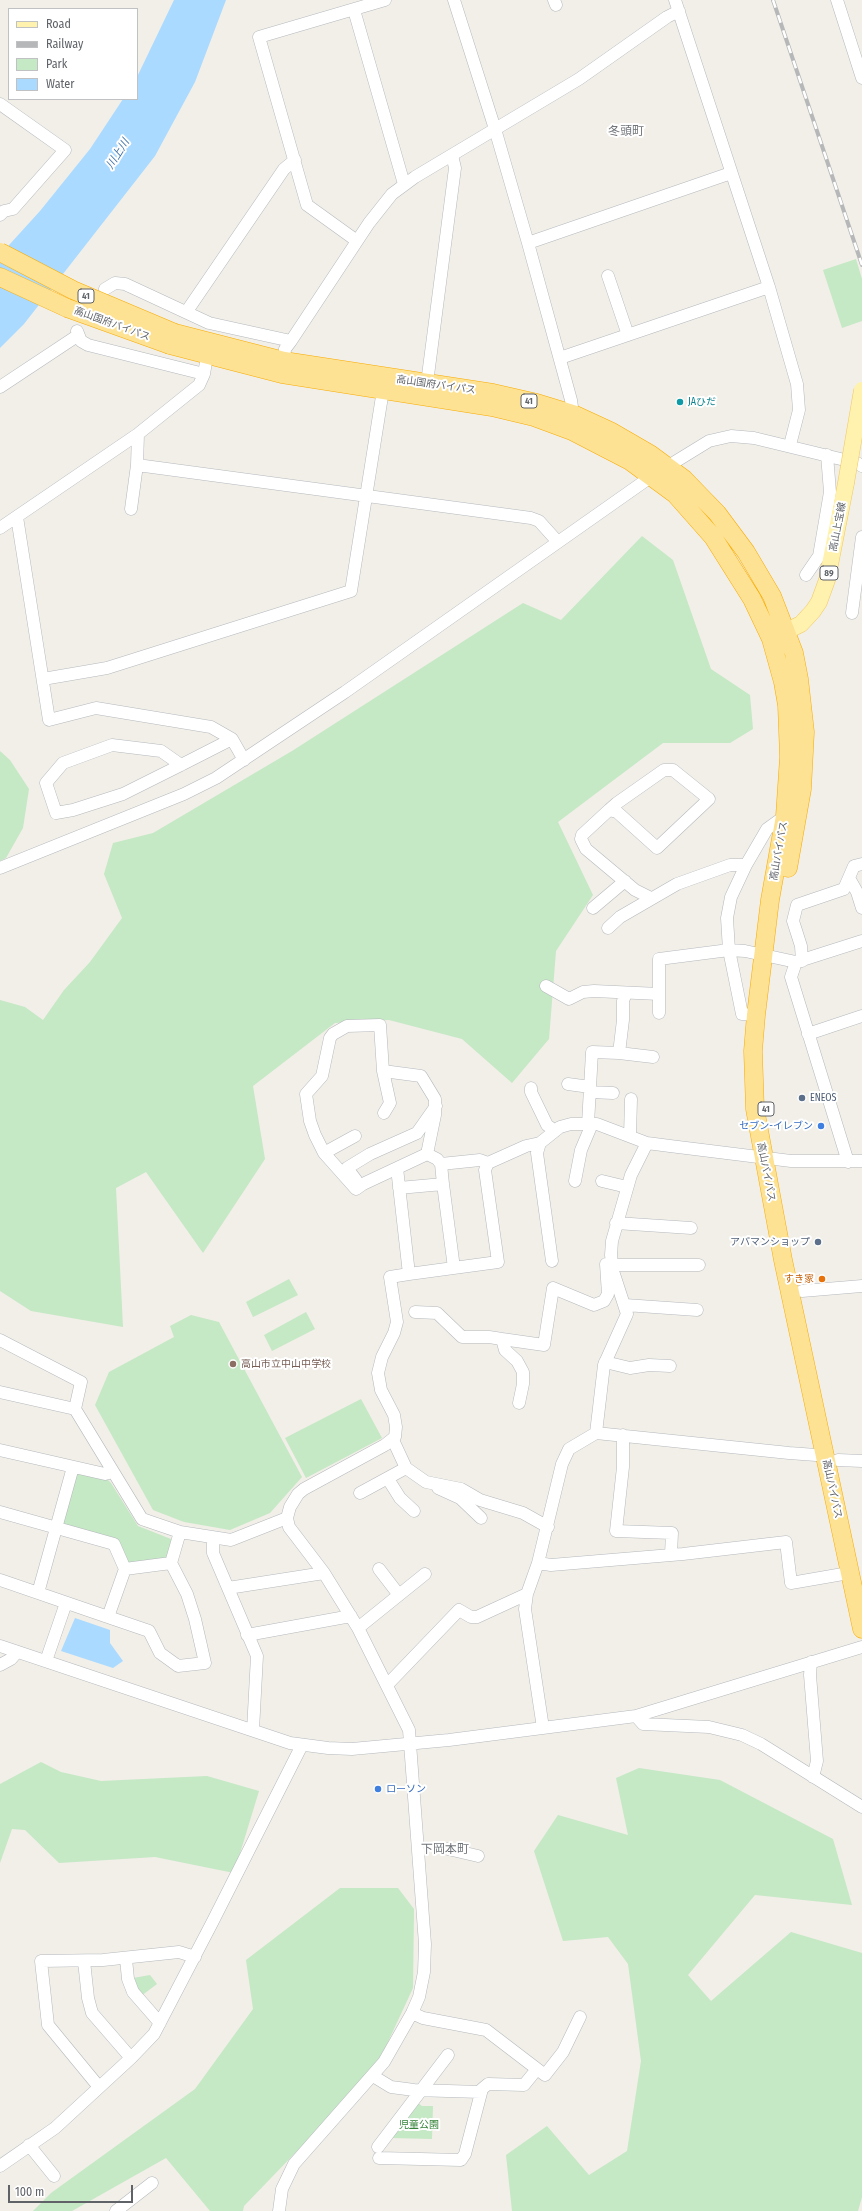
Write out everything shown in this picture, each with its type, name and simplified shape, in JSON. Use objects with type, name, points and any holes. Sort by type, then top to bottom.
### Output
[{"type":"highway","name":"41","points":[[0,252],[173,339]]},
{"type":"highway","name":"高山国府バイパス","points":[[0,262],[77,298],[173,339],[207,356],[282,374],[485,406],[534,417],[591,440],[652,476],[685,504],[713,537],[779,635]]},
{"type":"highway","name":"高山国府バイパス","points":[[0,277],[67,308],[173,339],[284,361],[515,398],[573,414],[612,432],[667,466],[701,496],[733,532],[760,573],[779,635]]},
{"type":"highway","name":"41","points":[[0,284],[67,308]]},
{"type":"highway","name":"高山バイパス","points":[[779,635],[780,667],[787,705],[789,757],[785,816],[767,955],[763,1051],[768,1158],[783,1260],[862,1583]]},
{"type":"highway","name":"高山バイパス","points":[[779,635],[794,653],[802,699],[805,732],[804,761],[798,818],[767,955],[756,1015],[754,1086],[755,1109],[802,1291],[862,1629]]},
{"type":"main road","name":"高山上宝線","points":[[779,635],[807,619],[823,592],[846,483],[862,390]]},
{"type":"street","points":[[357,241],[307,205],[259,37],[385,0]]},
{"type":"street","points":[[454,0],[495,129],[528,243],[560,358],[571,400],[573,414]]},
{"type":"street","points":[[837,0],[862,78]]},
{"type":"street","points":[[284,361],[285,349],[357,241],[382,205],[404,184],[579,79],[666,17],[677,6],[769,287],[792,365],[799,397],[798,422],[790,445]]},
{"type":"street","points":[[354,10],[404,184]]},
{"type":"street","points":[[0,104],[64,150],[0,223]]},
{"type":"street","points":[[427,383],[455,168],[452,155]]},
{"type":"street","points":[[187,312],[284,168],[295,160]]},
{"type":"street","points":[[528,243],[731,173]]},
{"type":"street","points":[[0,215],[4,211],[13,209]]},
{"type":"street","points":[[608,276],[628,335]]},
{"type":"street","points":[[105,289],[115,283],[125,284],[209,323],[291,341]]},
{"type":"street","points":[[560,358],[769,287]]},
{"type":"street","points":[[0,387],[78,333],[81,341],[88,345],[204,374]]},
{"type":"street","points":[[0,528],[138,434],[198,385],[204,374],[207,356]]},
{"type":"street","points":[[43,679],[107,668],[351,590],[383,390]]},
{"type":"street","points":[[131,509],[137,465],[138,434]]},
{"type":"street","points":[[0,868],[184,794],[244,760],[396,656],[557,541],[696,448],[720,438],[741,436],[790,445],[857,463],[862,466]]},
{"type":"street","points":[[806,575],[819,556],[830,492],[827,455]]},
{"type":"street","points":[[137,465],[531,518],[544,525],[557,541]]},
{"type":"street","points":[[17,516],[49,720],[96,708],[211,727],[232,738],[244,760]]},
{"type":"street","points":[[852,613],[862,537]]},
{"type":"street","points":[[181,765],[161,751],[112,746],[63,763],[46,783],[56,813],[73,810],[123,794],[181,765],[232,738]]},
{"type":"street","points":[[609,810],[617,812],[657,848],[709,799],[673,770],[664,770],[609,810],[582,835],[581,839],[586,848],[635,890],[651,898]]},
{"type":"street","points":[[756,1015],[742,1014],[729,950],[727,918],[729,904],[746,865],[767,829],[785,816]]},
{"type":"street","points":[[848,1162],[791,977],[799,961],[801,946],[793,921],[797,905],[844,889],[854,866],[862,864]]},
{"type":"street","points":[[608,928],[620,917],[677,884],[730,865],[746,865]]},
{"type":"street","points":[[849,878],[857,892],[862,908]]},
{"type":"street","points":[[593,908],[625,882]]},
{"type":"street","points":[[659,1013],[659,959],[729,950],[799,961],[862,941]]},
{"type":"street","points":[[546,986],[569,999],[588,992],[659,994]]},
{"type":"street","points":[[619,1053],[623,1020],[623,1000],[626,993]]},
{"type":"street","points":[[808,1034],[862,1016]]},
{"type":"street","points":[[384,1113],[390,1103],[383,1071],[380,1025],[347,1026],[333,1034],[330,1038],[322,1076],[306,1094],[312,1128],[324,1153],[356,1189],[427,1154]]},
{"type":"street","points":[[575,1181],[581,1150],[590,1124],[592,1052],[619,1053],[653,1057]]},
{"type":"street","points":[[383,1071],[421,1076],[436,1099],[427,1154]]},
{"type":"street","points":[[568,1084],[590,1090],[613,1093]]},
{"type":"street","points":[[531,1088],[531,1092],[547,1125],[555,1131]]},
{"type":"street","points":[[630,1136],[631,1099]]},
{"type":"street","points":[[361,1186],[347,1168],[370,1154],[417,1132],[436,1106]]},
{"type":"street","points":[[279,2211],[282,2189],[294,2164],[384,2062],[412,2013],[422,1982],[425,1956],[409,1730],[358,1628],[324,1573],[289,1527],[287,1518],[290,1507],[304,1489],[393,1440],[396,1434],[396,1422],[381,1390],[378,1373],[382,1357],[394,1333],[397,1322],[390,1276],[498,1262],[485,1170],[488,1163],[526,1146],[540,1143],[555,1131],[571,1124],[590,1124],[630,1136],[647,1143],[768,1158],[862,1162]]},
{"type":"street","points":[[324,1153],[355,1136]]},
{"type":"street","points":[[540,1143],[538,1153],[552,1262]]},
{"type":"street","points":[[596,1433],[605,1362],[627,1314],[614,1276],[612,1260],[616,1223],[634,1166],[647,1143]]},
{"type":"street","points":[[427,1154],[437,1159],[441,1164],[454,1268]]},
{"type":"street","points":[[441,1164],[480,1160],[488,1163]]},
{"type":"street","points":[[397,1168],[408,1274]]},
{"type":"street","points":[[602,1180],[627,1188]]},
{"type":"street","points":[[399,1188],[443,1184]]},
{"type":"street","points":[[616,1223],[691,1228]]},
{"type":"street","points":[[414,1312],[437,1313],[462,1337],[489,1337],[544,1344],[554,1288],[594,1305],[604,1301],[608,1294],[606,1260],[699,1265]]},
{"type":"street","points":[[802,1291],[862,1286]]},
{"type":"street","points":[[625,1305],[697,1310]]},
{"type":"street","points":[[502,1339],[505,1350],[518,1361],[523,1372],[519,1403]]},
{"type":"street","points":[[0,1340],[81,1382],[75,1409],[142,1519],[180,1532],[231,1540],[287,1518]]},
{"type":"street","points":[[605,1362],[630,1368],[649,1365],[670,1366]]},
{"type":"street","points":[[0,1392],[75,1409]]},
{"type":"street","points":[[543,1728],[525,1609],[527,1594],[538,1563],[548,1527],[566,1453],[596,1433],[789,1453],[816,1454],[862,1461]]},
{"type":"street","points":[[622,1435],[623,1467],[616,1532],[672,1533],[671,1554]]},
{"type":"street","points":[[393,1440],[406,1468],[426,1482],[460,1498],[481,1518]]},
{"type":"street","points":[[0,1450],[105,1474],[113,1472]]},
{"type":"street","points":[[38,1593],[73,1467]]},
{"type":"street","points":[[360,1493],[406,1468]]},
{"type":"street","points":[[388,1479],[400,1498],[414,1511]]},
{"type":"street","points":[[426,1482],[461,1489],[480,1500],[523,1512],[548,1527]]},
{"type":"street","points":[[0,1512],[114,1544],[125,1569],[108,1617]]},
{"type":"street","points":[[0,1580],[149,1631],[160,1653],[178,1666],[205,1663],[196,1619],[187,1594],[171,1563],[180,1532]]},
{"type":"street","points":[[213,1538],[213,1553],[257,1656],[253,1730]]},
{"type":"street","points":[[538,1563],[551,1565],[786,1542],[791,1583],[843,1574]]},
{"type":"street","points":[[125,1569],[171,1563]]},
{"type":"street","points":[[379,1569],[399,1595]]},
{"type":"street","points":[[228,1588],[324,1573]]},
{"type":"street","points":[[358,1628],[425,1574]]},
{"type":"street","points":[[387,1685],[459,1610],[472,1617],[477,1617],[527,1594]]},
{"type":"street","points":[[46,1661],[66,1602]]},
{"type":"street","points":[[247,1635],[351,1616]]},
{"type":"street","points":[[0,1646],[302,1745],[352,1749],[410,1744],[636,1716],[862,1646]]},
{"type":"street","points":[[0,1665],[11,1659],[18,1652]]},
{"type":"street","points":[[811,1662],[810,1675],[817,1760],[813,1777]]},
{"type":"street","points":[[636,1716],[643,1724],[709,1727],[732,1731],[761,1744],[862,1806]]},
{"type":"street","points":[[0,2166],[55,2128],[147,2043],[160,2023],[195,1957],[302,1745]]},
{"type":"street","points":[[448,1849],[478,1856]]},
{"type":"street","points":[[99,2087],[48,2025],[41,1961],[126,1959],[179,1952],[195,1957]]},
{"type":"street","points":[[126,1959],[128,1980],[133,1992],[160,2023]]},
{"type":"street","points":[[84,1960],[88,1998],[92,2013],[131,2058]]},
{"type":"street","points":[[412,2013],[423,2018],[486,2030],[546,2075],[562,2052],[580,2017]]},
{"type":"street","points":[[448,2055],[378,2153],[461,2160],[465,2154],[482,2088],[488,2084],[524,2085],[537,2069]]},
{"type":"street","points":[[373,2076],[391,2087],[422,2090],[481,2092]]},
{"type":"street","points":[[29,2145],[54,2176]]},
{"type":"street","points":[[116,2211],[152,2183]]},
{"type":"green space","points":[[856,259],[862,279],[862,321],[842,328],[823,270]]},
{"type":"green space","points":[[642,536],[673,560],[711,669],[750,695],[753,729],[730,743],[663,743],[558,822],[593,895],[556,951],[549,1039],[512,1083],[462,1039],[389,1020],[335,1023],[253,1086],[265,1159],[203,1253],[146,1172],[116,1188],[123,1327],[31,1311],[0,1291],[0,1000],[25,1007],[43,1020],[64,990],[90,962],[122,918],[104,874],[113,843],[153,833],[292,751],[523,603],[561,620]]},
{"type":"green space","points":[[0,751],[10,760],[29,789],[23,828],[6,858],[0,861]]},
{"type":"green space","points":[[289,1279],[298,1295],[253,1317],[246,1302]]},
{"type":"green space","points":[[306,1312],[315,1329],[272,1351],[264,1335]]},
{"type":"green space","points":[[191,1315],[219,1322],[302,1477],[270,1513],[230,1530],[184,1522],[153,1510],[95,1405],[109,1372],[174,1337],[170,1326]]},
{"type":"green space","points":[[361,1399],[382,1438],[306,1478],[285,1438]]},
{"type":"green space","points":[[78,1472],[107,1479],[138,1526],[171,1539],[173,1542],[169,1557],[165,1560],[130,1565],[126,1562],[117,1540],[65,1526],[62,1522],[75,1473]]},
{"type":"green space","points":[[41,1762],[61,1772],[101,1781],[207,1776],[259,1791],[234,1873],[155,1857],[59,1863],[25,1830],[12,1829],[0,1863],[0,1784]]},
{"type":"green space","points":[[639,1768],[720,1780],[833,1839],[852,1905],[755,1895],[688,1975],[711,2001],[791,1932],[862,1953],[862,2197],[858,2211],[512,2211],[506,2155],[547,2126],[589,2175],[627,2151],[641,2061],[628,1964],[608,1937],[563,1941],[534,1851],[558,1815],[628,1835],[616,1778]]},
{"type":"green space","points":[[340,1888],[398,1888],[414,1909],[413,1988],[381,2057],[352,2094],[244,2206],[243,2211],[210,2211],[166,2158],[72,2211],[33,2211],[51,2193],[195,2089],[253,2009],[246,1960]]},
{"type":"green space","points":[[150,1975],[157,1984],[141,1996],[133,1978]]},
{"type":"green space","name":"児童公園","points":[[418,2103],[422,2106],[433,2106],[432,2139],[391,2138]]},
{"type":"water","name":"川上川","points":[[174,0],[226,0],[195,82],[155,156],[24,324],[0,348],[0,255],[40,211],[90,149],[122,100],[138,100],[138,75]]},
{"type":"water","points":[[75,1618],[110,1630],[110,1643],[123,1661],[113,1668],[61,1651]]},
{"type":"railway","points":[[773,0],[862,265]]},
{"type":"place","name":"JAひだ","points":[[680,402]]},
{"type":"place","name":"ENEOS","points":[[802,1098]]},
{"type":"place","name":"セブン-イレブン","points":[[821,1126]]},
{"type":"place","name":"アパマンショップ","points":[[818,1242]]},
{"type":"place","name":"すき家","points":[[822,1279]]},
{"type":"place","name":"高山市立中山中学校","points":[[233,1364]]},
{"type":"place","name":"ローソン","points":[[378,1789]]},
{"type":"district","name":"冬頭町","points":[[626,132]]},
{"type":"district","name":"下岡本町","points":[[445,1850]]}]
